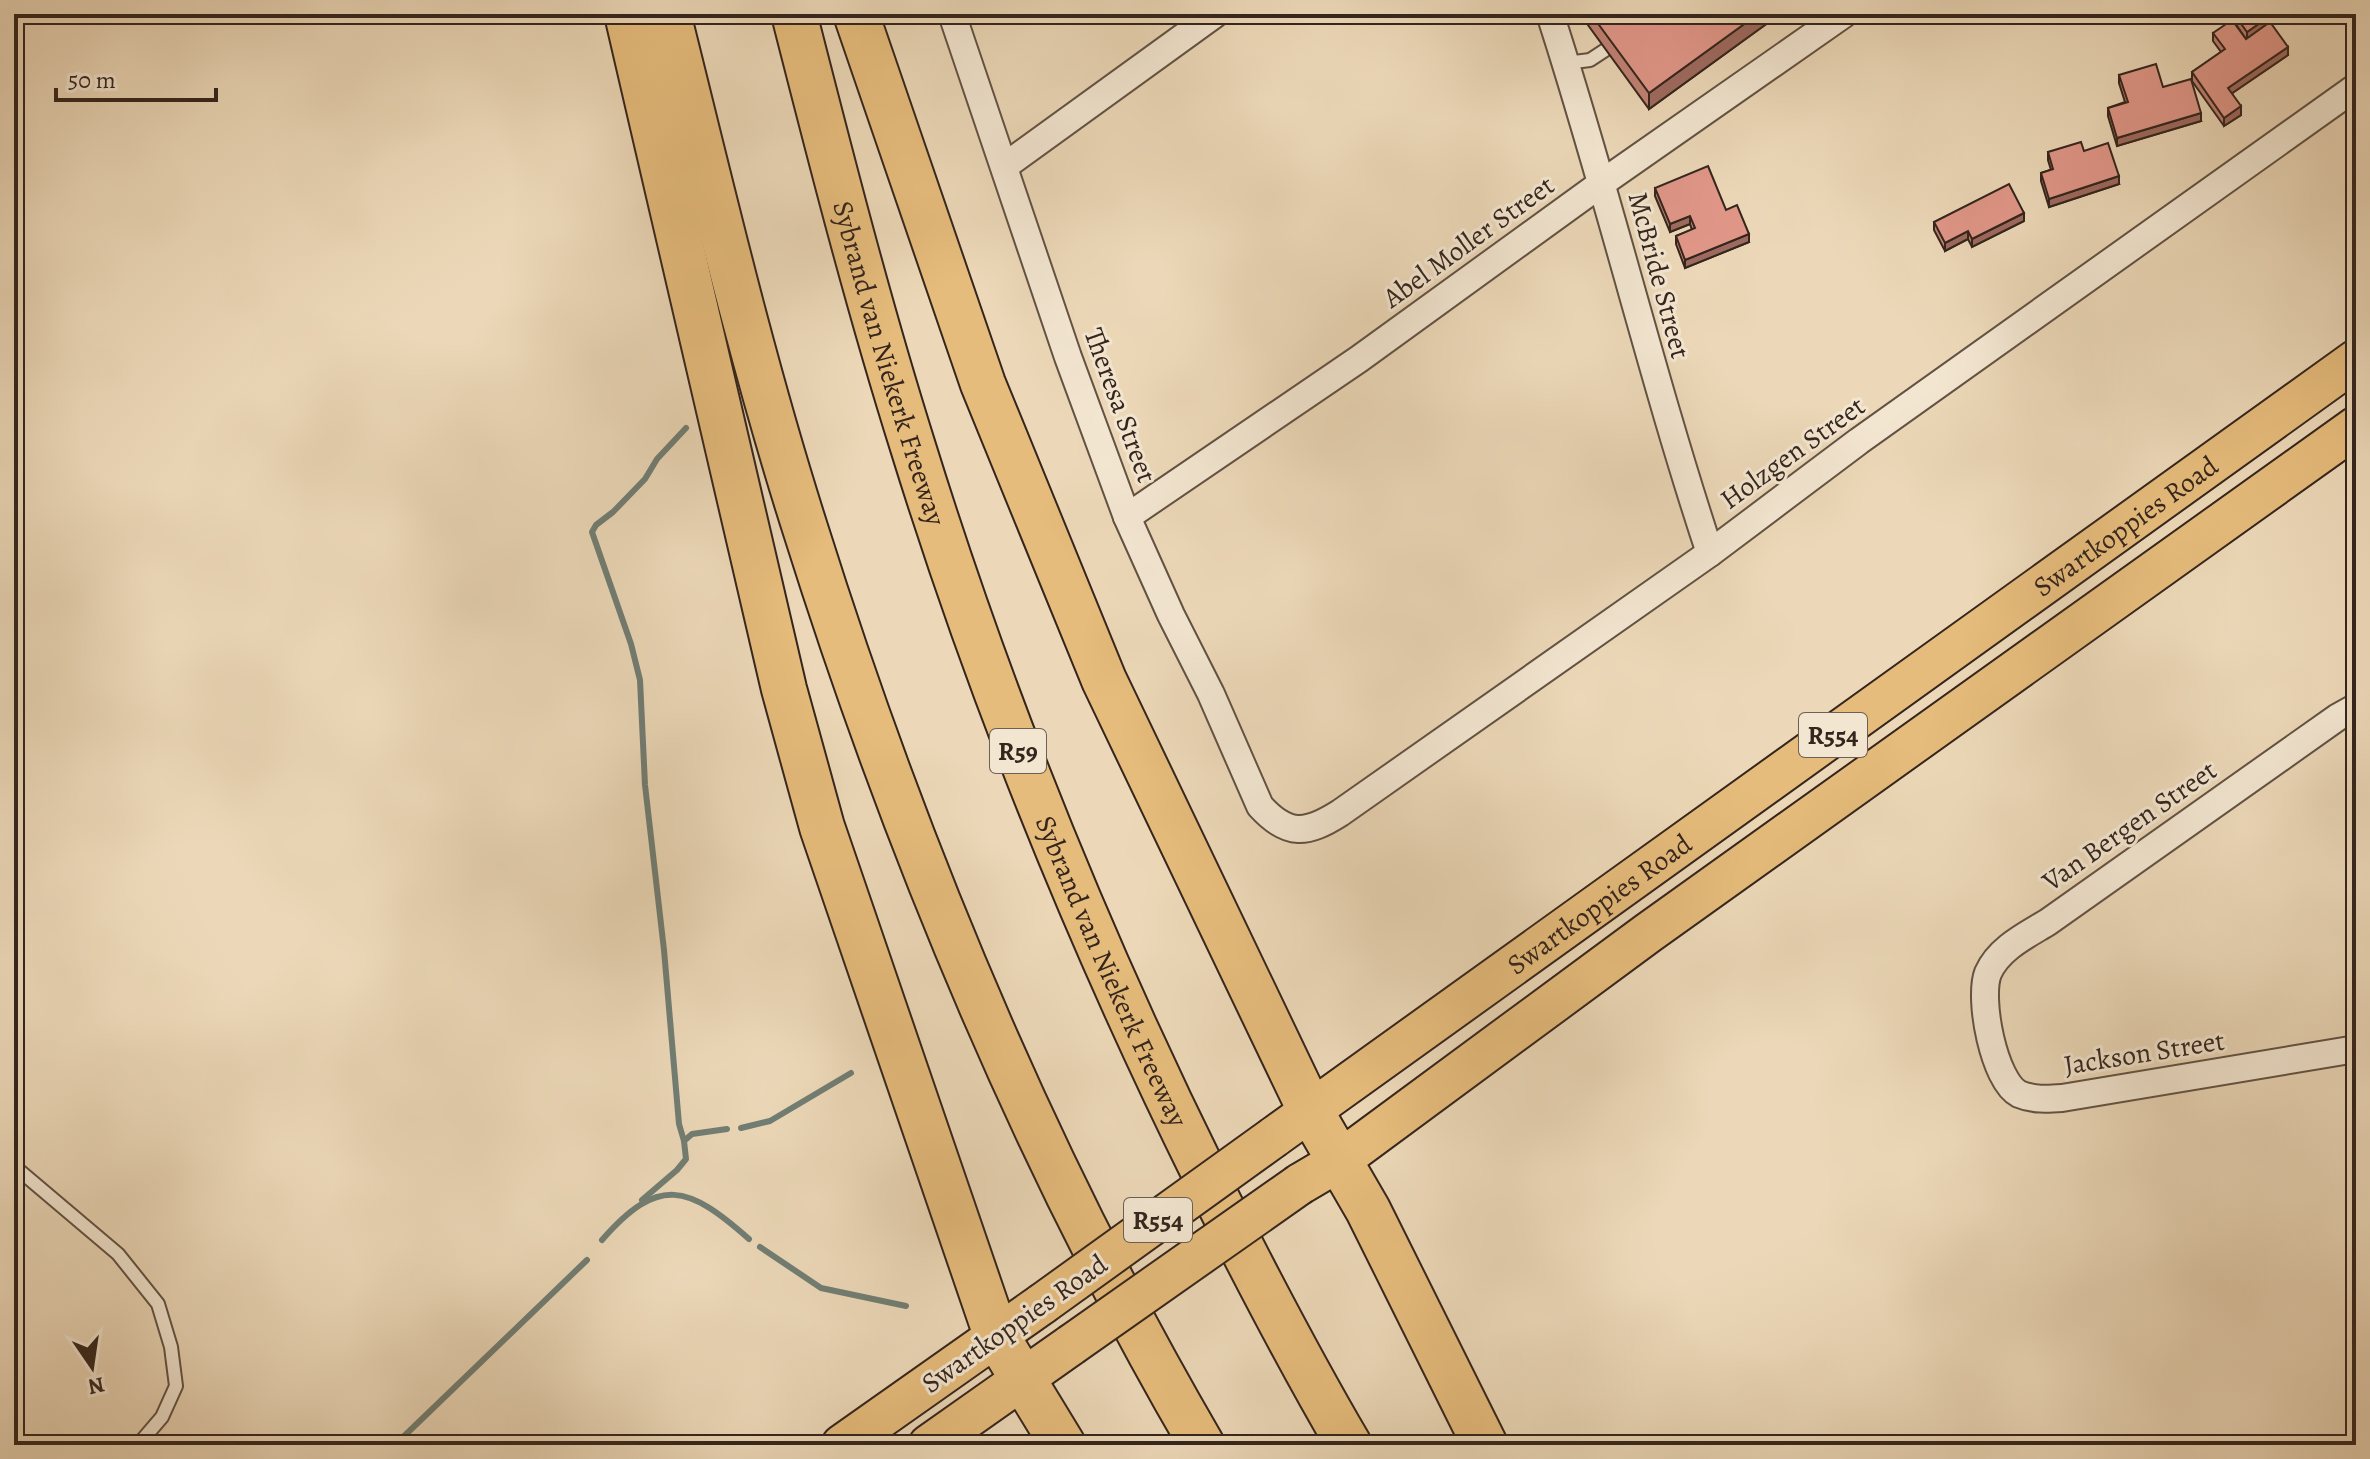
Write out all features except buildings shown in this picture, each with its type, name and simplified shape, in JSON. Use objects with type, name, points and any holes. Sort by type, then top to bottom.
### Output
[{"type":"highway","points":[[627,14],[720,420],[801,755],[822,827],[996,1335],[1063,1445]]},
{"type":"highway","points":[[668,14],[772,419],[830,606],[890,773],[1013,1075],[1159,1370],[1202,1445]]},
{"type":"highway","name":"Sybrand van Niekerk Freeway","points":[[794,14],[847,219],[913,449],[1023,764],[1084,914],[1154,1072],[1282,1329],[1349,1445]]},
{"type":"highway","points":[[856,14],[983,384],[1080,626],[1310,1110],[1368,1210],[1485,1445]]},
{"type":"main road","name":"Swartkoppies Road","points":[[842,1445],[2356,360]]},
{"type":"main road","name":"Swartkoppies Road","points":[[929,1445],[1300,1184],[1339,1161],[1648,933],[2356,427]]},
{"type":"street","name":"Theresa Street","points":[[952,14],[1068,357],[1127,517],[1260,806]]},
{"type":"street","points":[[1005,166],[1215,14]]},
{"type":"street","name":"McBride Street","points":[[1550,14],[1627,266],[1678,458],[1710,553]]},
{"type":"street","name":"Abel Moller Street","points":[[1127,517],[1359,359],[1836,16]]},
{"type":"street","name":"Holzgen Street","points":[[1260,806],[1273,820],[1287,827],[1305,830],[1317,827],[1710,553],[1859,441],[2356,87]]},
{"type":"street","name":"Van Bergen Street","points":[[1988,1025],[1984,997],[1989,972],[2011,946],[2356,707]]},
{"type":"street","name":"Jackson Street","points":[[1988,1025],[2007,1084],[2018,1093],[2045,1099],[2356,1049]]},
{"type":"lane","points":[[1566,63],[1590,60],[1626,37]]},
{"type":"lane","points":[[14,1166],[118,1254],[158,1304],[171,1347],[176,1386],[162,1417],[138,1445]]},
{"type":"waterway","points":[[684,1141],[679,1124],[664,950],[645,785],[640,680],[631,644],[592,532],[645,479],[657,459],[686,428]]},
{"type":"waterway","points":[[741,1128],[770,1121],[851,1073]]},
{"type":"waterway","points":[[642,1200],[686,1159],[684,1141],[692,1134],[727,1129]]},
{"type":"waterway","points":[[602,1240],[640,1205],[657,1197],[674,1195],[691,1198],[708,1207],[749,1239]]},
{"type":"waterway","points":[[760,1247],[821,1288],[906,1306]]},
{"type":"waterway","points":[[377,1445],[399,1441],[587,1260]]}]
